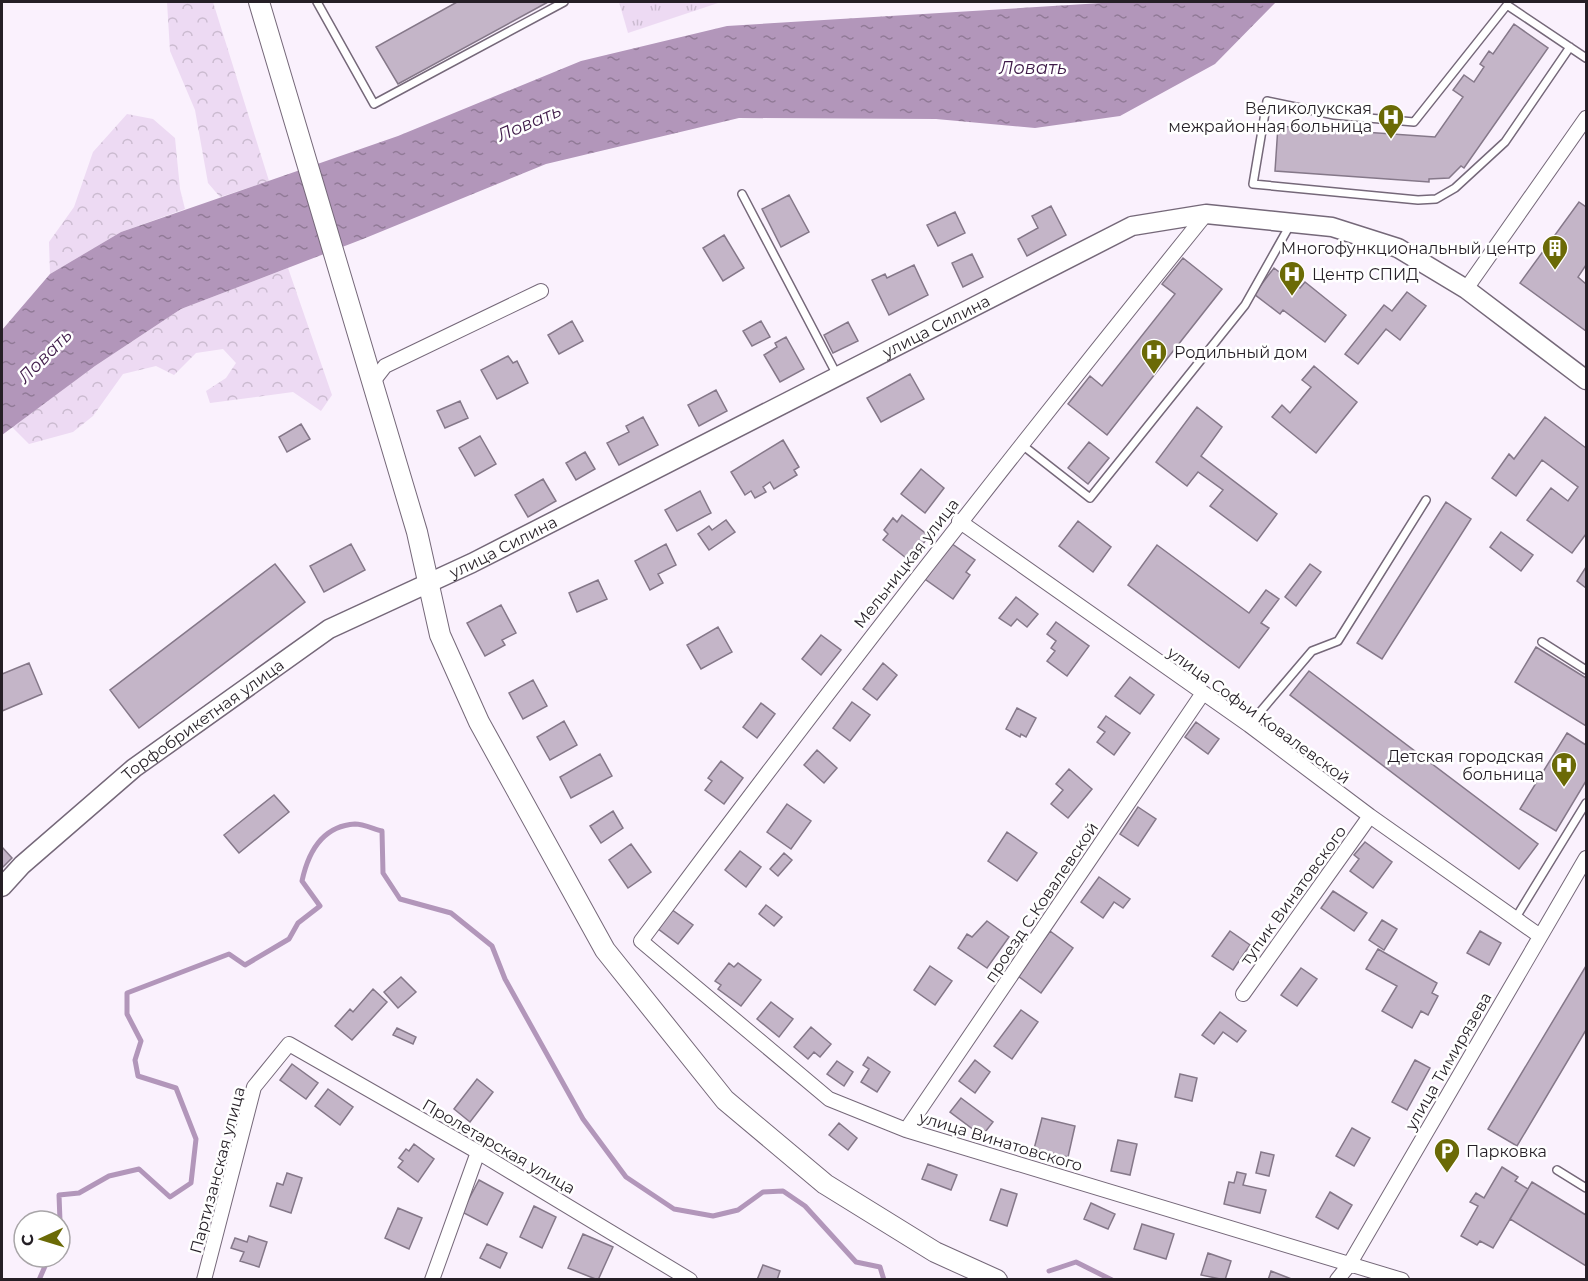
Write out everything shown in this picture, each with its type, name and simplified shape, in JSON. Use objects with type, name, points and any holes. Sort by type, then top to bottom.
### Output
[{"type":"main road","points":[[259,2],[343,282],[371,384],[417,532],[440,635],[479,722],[605,950],[725,1100],[825,1184],[935,1251],[997,1280]]},
{"type":"street","points":[[1466,289],[1587,117]]},
{"type":"street","name":"улица Силина","points":[[427,583],[839,378],[1132,226],[1206,214],[1332,227],[1398,248],[1466,289],[1587,380]]},
{"type":"street","name":"Мельницкая улица","points":[[641,940],[820,700],[959,520],[1206,214]]},
{"type":"street","points":[[371,384],[386,366],[541,291]]},
{"type":"street","name":"улица Софьи Ковалевской","points":[[959,520],[1249,725],[1370,816],[1540,936]]},
{"type":"street","name":"Торфобрикетная улица","points":[[2,887],[22,865],[134,768],[329,630],[427,583]]},
{"type":"street","name":"проезд С.Ковалевской","points":[[906,1130],[1203,693]]},
{"type":"street","name":"тупик Винатовского","points":[[1243,994],[1370,816]]},
{"type":"street","name":"улица Тимирязева","points":[[1337,1280],[1349,1264],[1587,858]]},
{"type":"street","name":"улица Винатовского","points":[[641,940],[829,1099],[906,1130],[1402,1280]]},
{"type":"street","name":"Пролетарская улица","points":[[289,1044],[478,1152],[690,1280]]},
{"type":"street","name":"Партизанская улица","points":[[204,1280],[254,1087],[289,1044]]},
{"type":"street","points":[[432,1280],[478,1152]]},
{"type":"lane","points":[[317,2],[374,104],[564,2]]},
{"type":"lane","points":[[1570,47],[1505,141],[1455,188],[1436,199],[1418,200],[1253,183],[1267,101],[1334,115],[1414,122],[1507,5],[1587,58]]},
{"type":"lane","points":[[742,194],[839,378]]},
{"type":"lane","points":[[1021,444],[1090,498],[1245,304],[1291,222]]},
{"type":"lane","points":[[1249,725],[1312,651],[1338,640],[1426,500]]},
{"type":"lane","points":[[1542,642],[1587,670]]},
{"type":"lane","points":[[1515,919],[1587,803]]},
{"type":"lane","points":[[1557,1170],[1587,1188]]},
{"type":"green space","points":[[167,2],[213,2],[269,181],[220,197],[208,183],[195,110],[170,51]]},
{"type":"green space","points":[[619,2],[721,2],[628,33]]},
{"type":"green space","points":[[127,114],[153,119],[175,138],[180,189],[185,209],[121,232],[50,274],[49,242],[74,207],[93,152]]},
{"type":"green space","points":[[288,268],[332,395],[321,411],[293,392],[210,403],[206,391],[226,378],[236,363],[223,349],[196,353],[174,375],[156,366],[123,374],[93,416],[73,432],[29,444],[12,427],[95,366],[181,309]]},
{"type":"water","name":"Ловать","points":[[1118,2],[1276,2],[1215,64],[1120,116],[1035,128],[936,119],[739,118],[546,164],[363,239],[181,309],[95,366],[2,435],[2,330],[50,274],[121,232],[398,136],[581,61],[727,26]]},
{"type":"building","points":[[457,2],[548,2],[398,84],[376,47]]},
{"type":"building","points":[[1514,24],[1548,48],[1464,168],[1461,166],[1449,178],[1429,179],[1429,182],[1275,171],[1278,126],[1435,137],[1463,97],[1453,90],[1464,75],[1474,82],[1484,67],[1480,64],[1489,51],[1493,54]]},
{"type":"building","points":[[789,195],[809,232],[781,247],[762,209]]},
{"type":"building","name":"Многофункциональный центр","points":[[1579,202],[1586,207],[1586,265],[1578,277],[1586,284],[1586,331],[1520,283]]},
{"type":"building","points":[[1051,206],[1066,235],[1027,256],[1018,239],[1038,228],[1032,216]]},
{"type":"building","points":[[955,212],[965,233],[938,246],[927,225]]},
{"type":"building","points":[[724,235],[744,268],[723,281],[703,248]]},
{"type":"building","points":[[972,254],[983,277],[963,287],[952,263]]},
{"type":"building","points":[[1183,258],[1222,289],[1107,435],[1068,404],[1090,376],[1102,386],[1175,294],[1162,284]]},
{"type":"building","points":[[914,265],[928,295],[889,315],[872,280],[885,274],[887,278]]},
{"type":"building","points":[[1274,268],[1300,288],[1305,282],[1346,315],[1325,342],[1283,310],[1280,314],[1254,294]]},
{"type":"building","points":[[1407,292],[1426,306],[1400,340],[1386,329],[1358,364],[1345,354],[1384,305],[1392,311]]},
{"type":"building","points":[[572,321],[583,341],[559,354],[548,335]]},
{"type":"building","points":[[761,321],[770,337],[752,346],[743,331]]},
{"type":"building","points":[[848,322],[858,341],[833,353],[824,335]]},
{"type":"building","points":[[786,337],[804,369],[780,382],[764,355],[777,347],[775,343]]},
{"type":"building","points":[[508,356],[513,363],[517,361],[528,383],[497,399],[481,370]]},
{"type":"building","points":[[1314,366],[1357,402],[1316,453],[1272,417],[1282,405],[1290,413],[1311,387],[1302,380]]},
{"type":"building","points":[[910,374],[924,399],[881,422],[867,398]]},
{"type":"building","points":[[716,390],[727,411],[699,426],[688,405]]},
{"type":"building","points":[[460,401],[468,418],[445,428],[437,411]]},
{"type":"building","points":[[1197,407],[1222,427],[1201,456],[1277,514],[1257,541],[1210,506],[1223,490],[1198,472],[1187,486],[1156,462]]},
{"type":"building","points":[[643,417],[658,445],[619,465],[607,443],[629,432],[626,426]]},
{"type":"building","points":[[1545,417],[1586,448],[1586,534],[1572,553],[1527,520],[1551,488],[1568,501],[1578,487],[1542,460],[1516,496],[1492,478],[1509,454],[1514,459]]},
{"type":"building","points":[[301,424],[310,439],[287,452],[279,437]]},
{"type":"building","points":[[480,436],[496,464],[475,476],[459,448]]},
{"type":"building","points":[[783,440],[799,467],[794,470],[797,475],[774,489],[770,482],[763,487],[766,492],[755,498],[751,491],[745,495],[731,472]]},
{"type":"building","points":[[1089,442],[1109,458],[1088,484],[1068,468]]},
{"type":"building","points":[[585,452],[595,469],[576,480],[566,463]]},
{"type":"building","points":[[921,469],[944,488],[925,513],[901,494]]},
{"type":"building","points":[[543,479],[556,501],[528,517],[515,495]]},
{"type":"building","points":[[700,491],[711,513],[677,531],[665,510]]},
{"type":"building","points":[[1446,502],[1471,519],[1382,659],[1357,643]]},
{"type":"building","points":[[902,515],[929,536],[910,561],[883,540],[888,534],[884,530],[893,518],[897,522]]},
{"type":"building","points":[[726,520],[735,532],[709,550],[698,534],[709,526],[712,530]]},
{"type":"building","points":[[1078,521],[1111,547],[1093,572],[1059,546]]},
{"type":"building","points":[[1501,532],[1533,555],[1521,571],[1490,547]]},
{"type":"building","points":[[948,541],[975,560],[966,572],[970,575],[953,599],[922,577]]},
{"type":"building","points":[[351,544],[365,570],[324,592],[310,566]]},
{"type":"building","points":[[666,544],[676,565],[658,574],[663,583],[650,590],[635,561]]},
{"type":"building","points":[[1157,545],[1249,613],[1266,590],[1279,599],[1261,623],[1269,628],[1239,668],[1128,585]]},
{"type":"building","points":[[275,564],[305,602],[139,728],[110,690]]},
{"type":"building","points":[[1310,564],[1321,572],[1296,606],[1285,597]]},
{"type":"building","points":[[1586,567],[1586,588],[1577,581]]},
{"type":"building","points":[[598,580],[607,599],[577,612],[569,593]]},
{"type":"building","points":[[1016,597],[1038,614],[1027,627],[1017,619],[1011,626],[999,618]]},
{"type":"building","points":[[501,605],[516,633],[502,640],[505,645],[485,656],[467,623]]},
{"type":"building","points":[[1056,622],[1089,646],[1067,676],[1047,661],[1055,651],[1051,648],[1056,641],[1047,634]]},
{"type":"building","points":[[718,627],[732,652],[701,669],[687,645]]},
{"type":"building","points":[[821,635],[841,650],[821,675],[802,659]]},
{"type":"building","points":[[1536,647],[1586,678],[1586,726],[1515,682]]},
{"type":"building","points":[[29,663],[42,694],[2,711],[2,674]]},
{"type":"building","points":[[883,663],[897,675],[877,700],[863,689]]},
{"type":"building","points":[[1309,671],[1538,844],[1519,869],[1290,695]]},
{"type":"building","points":[[1130,677],[1154,695],[1140,714],[1115,696]]},
{"type":"building","points":[[533,680],[547,706],[523,719],[509,693]]},
{"type":"building","points":[[852,702],[870,715],[850,741],[833,728]]},
{"type":"building","points":[[761,703],[775,714],[757,738],[743,727]]},
{"type":"building","points":[[1017,708],[1036,718],[1026,737],[1021,734],[1020,737],[1006,729]]},
{"type":"building","points":[[1106,716],[1130,733],[1114,755],[1097,742],[1105,732],[1098,727]]},
{"type":"building","points":[[564,721],[577,745],[550,760],[537,737]]},
{"type":"building","points":[[1196,722],[1219,739],[1208,754],[1185,737]]},
{"type":"building","points":[[1567,733],[1586,745],[1586,781],[1556,831],[1520,809]]},
{"type":"building","points":[[817,750],[837,768],[824,783],[804,765]]},
{"type":"building","points":[[600,754],[612,776],[571,798],[560,777]]},
{"type":"building","points":[[721,761],[743,778],[724,804],[705,790],[712,781],[708,778]]},
{"type":"building","points":[[1069,769],[1092,789],[1068,818],[1051,804],[1063,790],[1056,784]]},
{"type":"building","points":[[274,795],[289,812],[239,853],[224,835]]},
{"type":"building","points":[[787,804],[811,821],[791,849],[767,832]]},
{"type":"building","points":[[1138,807],[1156,819],[1138,846],[1120,834]]},
{"type":"building","points":[[613,811],[623,828],[601,843],[590,826]]},
{"type":"building","points":[[1007,832],[1037,853],[1017,881],[988,861]]},
{"type":"building","points":[[1365,842],[1392,862],[1373,888],[1350,871],[1359,859],[1354,855]]},
{"type":"building","points":[[631,844],[651,872],[628,888],[609,860]]},
{"type":"building","points":[[2,847],[12,858],[2,868]]},
{"type":"building","points":[[740,851],[761,867],[746,887],[725,870]]},
{"type":"building","points":[[784,853],[792,860],[778,876],[770,869]]},
{"type":"building","points":[[1099,877],[1130,899],[1123,908],[1114,902],[1103,918],[1081,902]]},
{"type":"building","points":[[1333,891],[1367,913],[1354,931],[1321,908]]},
{"type":"building","points":[[766,905],[782,917],[774,926],[759,914]]},
{"type":"building","points":[[671,909],[693,925],[678,944],[657,928]]},
{"type":"building","points":[[1382,920],[1397,929],[1384,950],[1369,940]]},
{"type":"building","points":[[987,921],[1009,937],[987,968],[958,948],[967,934],[972,937]]},
{"type":"building","points":[[1050,931],[1073,948],[1041,993],[1018,976]]},
{"type":"building","points":[[1230,931],[1250,945],[1233,970],[1212,956]]},
{"type":"building","points":[[1480,931],[1501,943],[1489,965],[1467,953]]},
{"type":"building","points":[[1378,949],[1437,983],[1432,993],[1438,996],[1428,1015],[1421,1011],[1412,1028],[1382,1011],[1397,986],[1366,969]]},
{"type":"building","points":[[729,963],[734,967],[738,963],[761,980],[741,1006],[718,989],[721,985],[715,981]]},
{"type":"building","points":[[930,966],[952,981],[935,1005],[914,990]]},
{"type":"building","points":[[1586,966],[1586,1030],[1517,1146],[1488,1129]]},
{"type":"building","points":[[1301,968],[1317,979],[1297,1006],[1281,995]]},
{"type":"building","points":[[401,977],[416,992],[398,1008],[384,992]]},
{"type":"building","points":[[373,989],[387,1002],[352,1040],[335,1026],[350,1009],[353,1012]]},
{"type":"building","points":[[771,1002],[793,1019],[779,1037],[757,1019]]},
{"type":"building","points":[[1021,1010],[1038,1022],[1012,1059],[994,1046]]},
{"type":"building","points":[[1220,1012],[1246,1031],[1237,1042],[1223,1032],[1214,1044],[1202,1035]]},
{"type":"building","points":[[811,1027],[831,1044],[820,1057],[814,1052],[808,1059],[794,1047]]},
{"type":"building","points":[[397,1028],[416,1037],[413,1044],[393,1035]]},
{"type":"building","points":[[868,1057],[890,1072],[877,1092],[861,1082],[869,1069],[863,1065]]},
{"type":"building","points":[[975,1060],[990,1072],[975,1093],[959,1081]]},
{"type":"building","points":[[1415,1060],[1430,1068],[1407,1110],[1392,1102]]},
{"type":"building","points":[[837,1061],[853,1072],[844,1086],[827,1074]]},
{"type":"building","points":[[292,1064],[318,1083],[306,1099],[280,1080]]},
{"type":"building","points":[[1180,1074],[1197,1078],[1192,1101],[1175,1097]]},
{"type":"building","points":[[477,1079],[493,1092],[470,1122],[454,1109]]},
{"type":"building","points":[[328,1089],[353,1107],[340,1125],[315,1106]]},
{"type":"building","points":[[961,1098],[993,1122],[982,1136],[950,1112]]},
{"type":"building","points":[[1042,1118],[1075,1126],[1068,1157],[1034,1149]]},
{"type":"building","points":[[839,1123],[857,1138],[848,1150],[829,1135]]},
{"type":"building","points":[[1352,1128],[1370,1138],[1354,1166],[1336,1156]]},
{"type":"building","points":[[1118,1140],[1137,1144],[1130,1175],[1111,1171]]},
{"type":"building","points":[[414,1144],[434,1159],[418,1182],[398,1167],[403,1161],[399,1158],[406,1149],[409,1151]]},
{"type":"building","points":[[1261,1152],[1274,1155],[1269,1176],[1256,1173]]},
{"type":"building","points":[[928,1164],[957,1175],[951,1190],[922,1179]]},
{"type":"building","points":[[1502,1167],[1518,1177],[1515,1181],[1528,1189],[1493,1248],[1480,1241],[1477,1245],[1461,1236],[1478,1206],[1470,1202],[1476,1193],[1484,1198]]},
{"type":"building","points":[[1237,1172],[1246,1174],[1243,1185],[1266,1190],[1260,1213],[1224,1204],[1229,1182],[1234,1183]]},
{"type":"building","points":[[287,1173],[302,1178],[291,1213],[270,1206],[277,1183],[283,1185]]},
{"type":"building","points":[[479,1180],[503,1193],[487,1225],[462,1212]]},
{"type":"building","points":[[1532,1182],[1586,1215],[1586,1266],[1510,1219]]},
{"type":"building","points":[[1001,1189],[1017,1194],[1007,1226],[990,1220]]},
{"type":"building","points":[[1330,1192],[1352,1205],[1338,1229],[1316,1217]]},
{"type":"building","points":[[1091,1203],[1115,1214],[1108,1229],[1084,1219]]},
{"type":"building","points":[[534,1206],[556,1217],[542,1248],[520,1237]]},
{"type":"building","points":[[398,1208],[422,1218],[409,1249],[385,1238]]},
{"type":"building","points":[[1142,1224],[1174,1234],[1166,1259],[1134,1249]]},
{"type":"building","points":[[583,1234],[613,1247],[598,1280],[568,1268]]},
{"type":"building","points":[[249,1236],[267,1242],[259,1267],[240,1261],[244,1252],[231,1248],[235,1238],[247,1242]]},
{"type":"building","points":[[487,1244],[507,1253],[500,1268],[480,1258]]},
{"type":"building","points":[[1208,1253],[1231,1261],[1225,1280],[1201,1275]]},
{"type":"building","points":[[763,1265],[780,1271],[777,1280],[757,1280]]},
{"type":"building","points":[[1271,1271],[1294,1280],[1268,1280]]},
{"type":"waterway","points":[[60,1209],[59,1195],[79,1193],[109,1176],[139,1169],[170,1197],[191,1183],[196,1139],[176,1088],[138,1076],[135,1060],[141,1041],[127,1014],[127,993],[229,954],[245,965],[289,939],[298,923],[320,906],[302,881],[313,851],[318,843],[334,830],[358,824],[382,831],[383,873],[400,899],[451,913],[492,946],[505,979],[583,1119],[626,1177],[674,1209],[713,1216],[738,1210],[763,1192],[783,1191],[805,1206],[856,1262],[880,1267],[884,1280]]},
{"type":"waterway","points":[[1049,1271],[1076,1262],[1112,1280]]},
{"type":"waterway","points":[[39,1280],[44,1269]]},
{"type":"place","name":"Великолукская межрайонная больница","points":[[1391,140]]},
{"type":"place","name":"Многофункциональный центр","points":[[1555,271]]},
{"type":"place","name":"Центр СПИД","points":[[1292,297]]},
{"type":"place","name":"Родильный дом","points":[[1154,375]]},
{"type":"place","name":"Детская городская больница","points":[[1564,788]]},
{"type":"place","name":"Парковка","points":[[1447,1174]]}]
